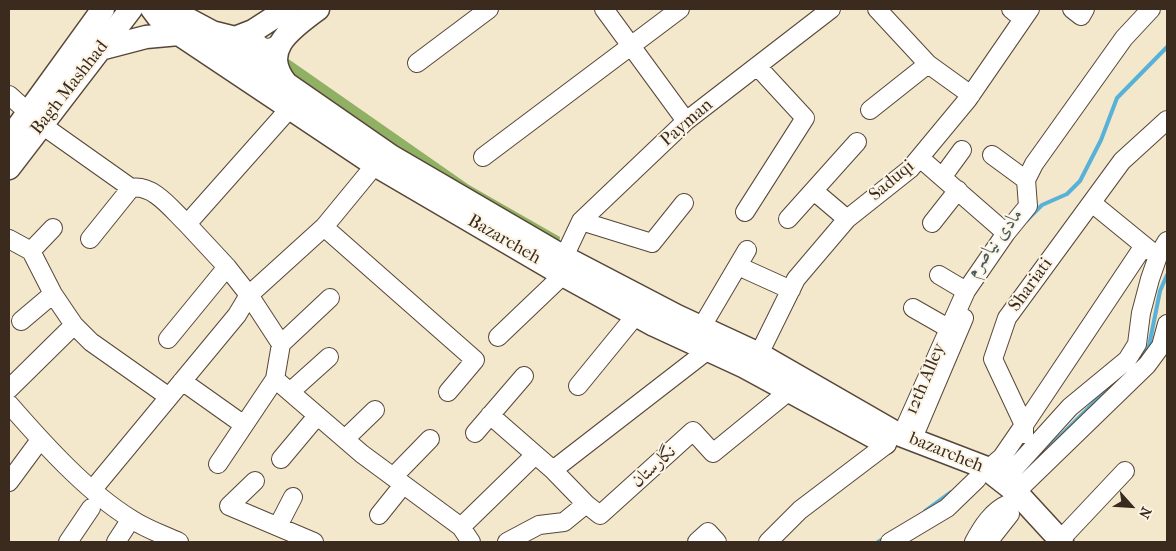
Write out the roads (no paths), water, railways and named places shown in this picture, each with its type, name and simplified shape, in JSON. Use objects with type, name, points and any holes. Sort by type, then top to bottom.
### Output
[{"type":"main road","name":"Bagh Mashhad","points":[[9,168],[36,119],[103,9]]},
{"type":"main road","name":"Bagh Mashhad","points":[[9,139],[36,119],[100,49],[131,9]]},
{"type":"main road","points":[[152,9],[158,17],[185,21]]},
{"type":"main road","points":[[169,9],[185,21]]},
{"type":"main road","points":[[212,32],[235,38],[253,32],[287,9]]},
{"type":"main road","points":[[289,85],[277,71],[274,58],[280,43],[294,27],[318,9]]},
{"type":"main road","points":[[100,49],[146,37],[185,21]]},
{"type":"main road","name":"Bazarcheh","points":[[185,21],[212,32],[391,156],[563,266]]},
{"type":"main road","name":"Bazarcheh","points":[[185,21],[290,108],[375,165],[563,266],[644,311],[708,350],[789,391],[897,441]]},
{"type":"main road","name":"Bazarcheh","points":[[644,311],[701,328],[759,354],[897,441]]},
{"type":"main road","name":"bazarcheh","points":[[897,441],[969,459],[1055,542]]},
{"type":"street","points":[[416,63],[489,9]]},
{"type":"street","points":[[604,9],[686,121]]},
{"type":"street","points":[[483,157],[680,9]]},
{"type":"street","name":"Payman","points":[[563,266],[581,221],[686,121],[831,9]]},
{"type":"street","points":[[877,9],[928,64],[971,95]]},
{"type":"street","points":[[1072,9],[1081,16],[1085,9]]},
{"type":"street","points":[[992,155],[1026,180],[1034,164],[1124,38],[1151,9]]},
{"type":"street","name":"Saduqi","points":[[759,354],[796,279],[847,218],[910,169],[920,158],[971,95],[1021,12]]},
{"type":"street","points":[[253,32],[255,41],[262,48],[272,49],[280,43]]},
{"type":"street","points":[[870,110],[928,64]]},
{"type":"street","points":[[745,212],[805,118],[757,66]]},
{"type":"street","points":[[9,95],[36,119],[131,188],[147,189],[163,200],[227,267],[249,295],[281,344]]},
{"type":"street","points":[[187,224],[290,108]]},
{"type":"street","name":"Shariati","points":[[1024,424],[993,359],[1008,318],[1122,161],[1167,120]]},
{"type":"street","points":[[788,219],[857,142]]},
{"type":"street","points":[[943,176],[962,150]]},
{"type":"street","points":[[920,158],[943,176],[1006,233]]},
{"type":"street","points":[[93,490],[237,315],[249,295],[324,227],[375,165]]},
{"type":"street","name":"12th Alley","points":[[897,441],[925,386],[948,328],[966,291],[1006,233],[1028,206],[1026,180]]},
{"type":"street","points":[[90,239],[131,188]]},
{"type":"street","points":[[932,223],[958,190]]},
{"type":"street","points":[[814,191],[847,218]]},
{"type":"street","points":[[581,221],[652,244],[684,203]]},
{"type":"street","points":[[1092,203],[1159,251]]},
{"type":"street","points":[[324,227],[475,360],[448,392]]},
{"type":"street","points":[[31,251],[53,228]]},
{"type":"street","points":[[9,239],[31,251],[52,294],[74,325],[92,342],[169,397]]},
{"type":"street","points":[[701,328],[746,250]]},
{"type":"street","points":[[974,542],[999,508],[998,485],[1002,457],[1046,391],[1159,251]]},
{"type":"street","points":[[998,485],[1070,407],[1126,360],[1137,344],[1141,313],[1159,251]]},
{"type":"street","points":[[498,337],[563,266]]},
{"type":"street","points":[[738,266],[791,290]]},
{"type":"street","points":[[168,339],[227,267]]},
{"type":"street","points":[[939,275],[966,291]]},
{"type":"street","points":[[21,321],[52,294]]},
{"type":"street","points":[[218,464],[276,379],[281,344],[330,298]]},
{"type":"street","points":[[913,308],[948,328]]},
{"type":"street","points":[[578,386],[644,311]]},
{"type":"street","name":"12th Alley","points":[[897,441],[913,438],[964,318]]},
{"type":"street","points":[[890,542],[947,508],[998,485],[1147,365],[1164,348],[1167,324]]},
{"type":"street","points":[[9,389],[74,325]]},
{"type":"street","points":[[553,470],[708,350]]},
{"type":"street","points":[[290,392],[329,357]]},
{"type":"street","points":[[475,432],[524,376]]},
{"type":"street","points":[[276,379],[344,439],[461,526],[471,542]]},
{"type":"street","points":[[182,381],[244,425]]},
{"type":"street","name":"نگارستان","points":[[586,504],[600,515],[693,431],[713,453],[789,391]]},
{"type":"street","points":[[1046,391],[1070,407]]},
{"type":"street","points":[[9,404],[40,440],[93,490],[131,519],[180,542]]},
{"type":"street","points":[[344,439],[375,410]]},
{"type":"street","points":[[490,415],[553,470],[586,504],[564,522],[539,525],[507,542]]},
{"type":"street","points":[[281,459],[317,416]]},
{"type":"street","points":[[1024,424],[1024,457]]},
{"type":"street","points":[[379,516],[398,481],[430,439]]},
{"type":"street","points":[[9,482],[40,440]]},
{"type":"street","points":[[768,542],[800,510],[897,441]]},
{"type":"street","points":[[461,526],[535,455]]},
{"type":"street","points":[[1055,542],[1126,470]]},
{"type":"street","points":[[255,481],[229,506],[312,542]]},
{"type":"street","points":[[988,542],[1010,514],[998,485]]},
{"type":"street","points":[[278,526],[293,497]]},
{"type":"street","points":[[68,542],[91,508]]},
{"type":"street","points":[[116,542],[131,519]]},
{"type":"street","points":[[697,542],[708,532],[717,542]]},
{"type":"waterway","name":"مادی نیاصرم","points":[[1026,221],[1042,205],[1067,194],[1080,181],[1101,140],[1117,98],[1167,47]]},
{"type":"waterway","points":[[1136,360],[1149,346],[1160,291],[1167,275]]},
{"type":"waterway","points":[[1028,468],[1125,372]]},
{"type":"waterway","points":[[925,511],[951,492]]},
{"type":"waterway","points":[[878,542],[886,537]]}]
